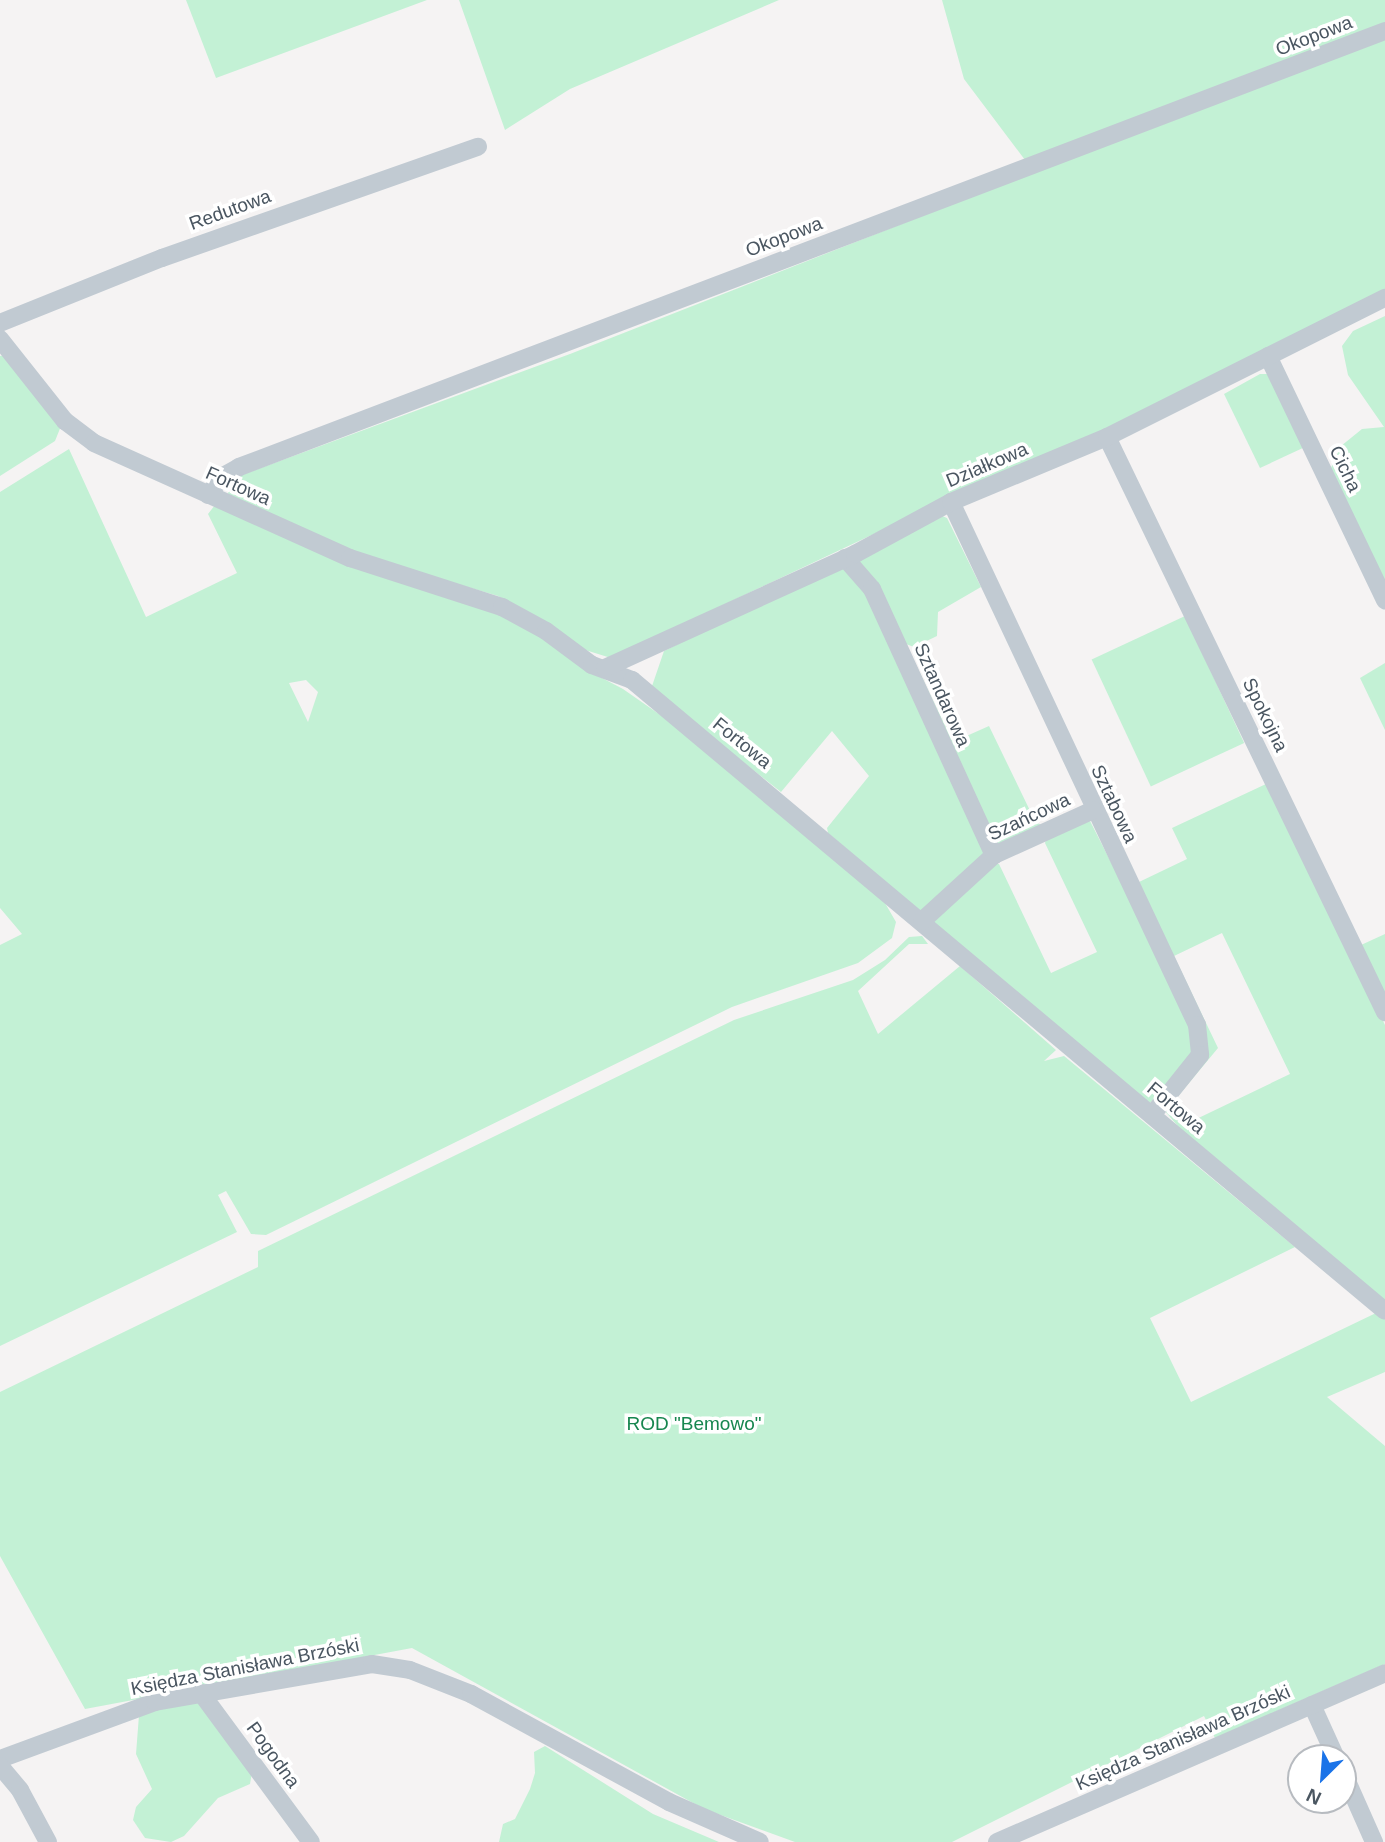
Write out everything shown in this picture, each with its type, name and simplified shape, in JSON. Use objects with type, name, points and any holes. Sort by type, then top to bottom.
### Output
[{"type":"street","name":"Okopowa","points":[[208,495],[223,476],[239,467],[1385,31]]},
{"type":"street","name":"Redutowa","points":[[0,323],[196,245],[478,147]]},
{"type":"street","name":"Działkowa","points":[[605,668],[845,558],[951,502],[1107,437],[1385,298]]},
{"type":"street","name":"Fortowa","points":[[0,339],[65,421],[85,438],[377,569],[502,607],[546,631],[584,660],[632,680],[1385,1311]]},
{"type":"street","name":"Cicha","points":[[1268,356],[1385,600]]},
{"type":"street","name":"Spokojna","points":[[1107,437],[1385,1012]]},
{"type":"street","name":"Sztabowa","points":[[951,502],[1201,1036],[1200,1055],[1152,1115]]},
{"type":"street","name":"Sztandarowa","points":[[845,558],[872,589],[994,855]]},
{"type":"street","name":"Szańcowa","points":[[922,921],[994,855],[1093,810]]},
{"type":"street","name":"Księdza Stanisława Brzóski","points":[[0,1759],[132,1708],[358,1664],[410,1670],[507,1711],[669,1802],[760,1842]]},
{"type":"street","name":"Księdza Stanisława Brzóski","points":[[997,1842],[1385,1672]]},
{"type":"street","name":"Pogodna","points":[[201,1693],[311,1842]]},
{"type":"street","points":[[1312,1705],[1330,1744]]},
{"type":"street","points":[[0,1766],[20,1790],[46,1842]]},
{"type":"street","points":[[0,1782],[46,1842]]},
{"type":"street","points":[[1357,1804],[1374,1842]]},
{"type":"green space","points":[[186,0],[427,0],[216,78]]},
{"type":"green space","points":[[459,0],[779,0],[570,89],[505,130]]},
{"type":"green space","points":[[942,0],[1385,0],[1385,291],[1089,437],[948,499],[611,658],[582,649],[550,624],[498,596],[356,554],[228,494],[231,479],[570,354],[1034,172],[964,79]]},
{"type":"green space","points":[[1385,316],[1385,586],[1330,470],[1341,446],[1362,429],[1384,427],[1348,375],[1342,346],[1353,331]]},
{"type":"green space","points":[[6,355],[61,426],[55,441],[0,476],[0,356]]},
{"type":"green space","points":[[1260,374],[1269,374],[1305,447],[1260,468],[1224,394]]},
{"type":"green space","points":[[69,449],[146,617],[237,573],[208,514],[215,505],[525,623],[583,668],[623,689],[702,744],[885,903],[896,922],[892,938],[858,963],[732,1007],[266,1235],[251,1234],[226,1191],[218,1195],[237,1232],[0,1346],[0,945],[22,934],[0,908],[0,492]],"holes":[[[306,680],[318,692],[308,722],[289,683]]]},
{"type":"green space","points":[[940,515],[947,518],[981,587],[938,612],[937,636],[914,647],[906,644],[953,742],[989,726],[1036,823],[1043,825],[921,913],[828,833],[827,828],[869,776],[832,731],[781,792],[651,689],[664,651]]},
{"type":"green space","points":[[1185,616],[1244,743],[1151,786],[1092,660]]},
{"type":"green space","points":[[1385,663],[1385,730],[1360,678]]},
{"type":"green space","points":[[1266,784],[1385,1025],[1385,1302],[1188,1138],[1164,1110],[1207,1040],[1139,882],[1187,859],[1172,828]],"holes":[[[1222,933],[1290,1074],[1186,1124],[1175,1115],[1174,1101],[1218,1048],[1174,956]]]},
{"type":"green space","points":[[1090,821],[1184,1006],[1194,1052],[1150,1103],[931,922],[992,863],[999,864],[1051,973],[1097,952],[1045,843],[1047,836]]},
{"type":"green space","points":[[1385,934],[1385,995],[1361,945]]},
{"type":"green space","name":"ROD \"Bemowo\"","points":[[922,936],[928,944],[909,944],[858,991],[878,1034],[960,966],[1056,1050],[1044,1061],[1064,1056],[1295,1247],[1150,1318],[1191,1402],[1376,1313],[1385,1320],[1385,1372],[1327,1397],[1385,1446],[1385,1664],[1215,1738],[1204,1716],[952,1842],[795,1842],[704,1809],[412,1648],[85,1709],[0,1556],[0,1392],[258,1267],[258,1251],[734,1020],[853,980],[885,960],[909,937]]},
{"type":"green space","points":[[194,1700],[209,1713],[252,1772],[250,1784],[218,1798],[184,1836],[171,1842],[145,1838],[133,1820],[136,1807],[152,1789],[136,1754],[139,1715]]},
{"type":"green space","points":[[545,1746],[653,1814],[719,1842],[499,1842],[503,1824],[515,1819],[530,1789],[535,1773],[534,1752]]}]
